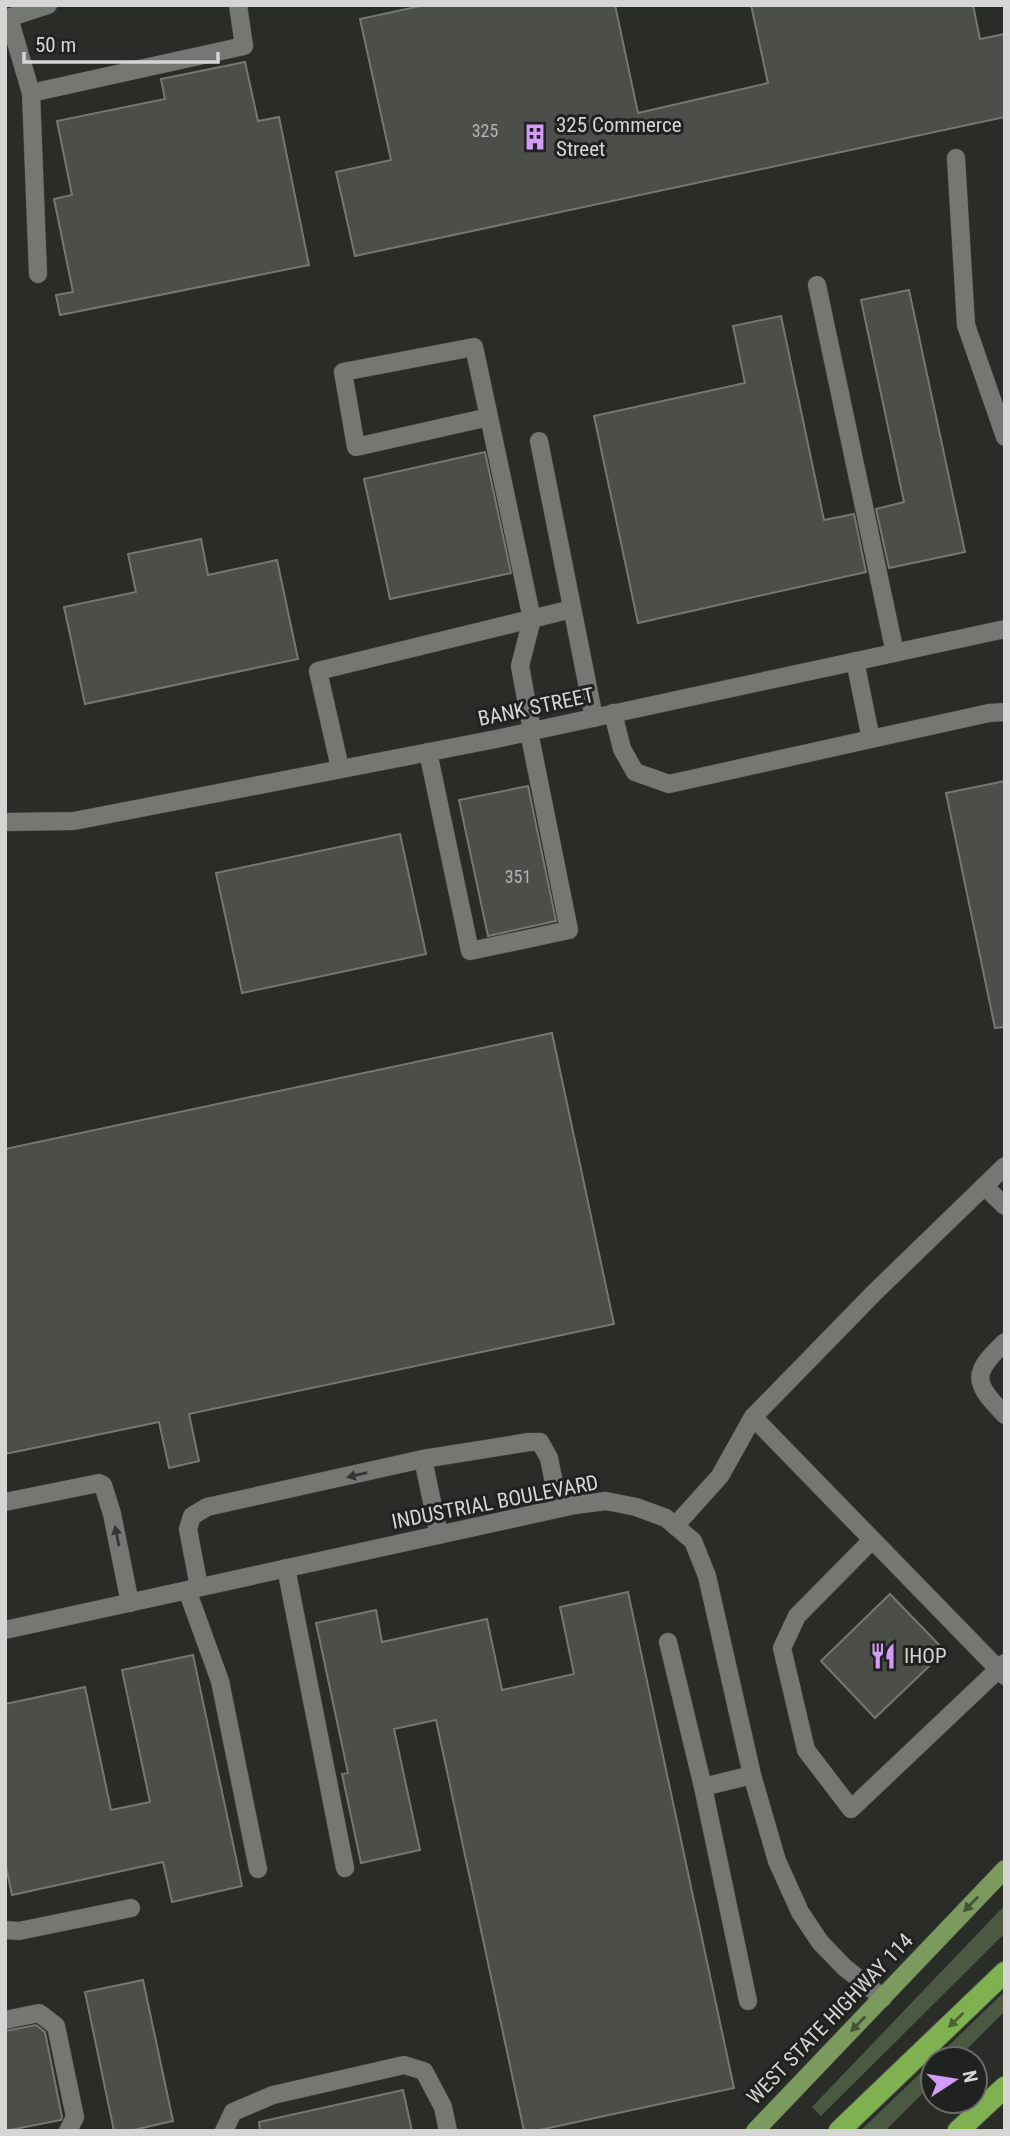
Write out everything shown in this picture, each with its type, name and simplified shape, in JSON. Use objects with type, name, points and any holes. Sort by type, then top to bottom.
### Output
[{"type":"highway","points":[[839,2131],[1005,1972]]},
{"type":"highway","points":[[958,2131],[1005,2087]]},
{"type":"main road","name":"WEST STATE HIGHWAY 114","points":[[755,2131],[1005,1869]]},
{"type":"street","points":[[31,93],[244,46],[238,5]]},
{"type":"street","points":[[38,274],[31,93],[7,18],[43,6]]},
{"type":"street","points":[[956,159],[966,325],[1005,438]]},
{"type":"street","points":[[817,285],[895,653]]},
{"type":"street","points":[[428,752],[470,951],[569,930],[520,666],[532,619],[489,417],[474,347],[343,372],[356,447],[489,417]]},
{"type":"street","points":[[538,441],[594,718]]},
{"type":"street","points":[[341,768],[318,671],[572,609]]},
{"type":"street","name":"BANK STREET","points":[[5,822],[74,821],[594,718],[1005,629]]},
{"type":"street","points":[[855,661],[871,739]]},
{"type":"street","points":[[613,713],[622,749],[635,772],[669,784],[989,713],[1005,712]]},
{"type":"street","points":[[675,1526],[720,1476],[753,1417],[875,1292],[1005,1166]]},
{"type":"street","points":[[984,1186],[1005,1206]]},
{"type":"street","points":[[1005,1342],[986,1360],[980,1372],[980,1382],[985,1395],[1005,1415]]},
{"type":"street","points":[[753,1417],[1002,1670],[852,1809],[806,1750],[782,1648],[797,1616],[872,1540]]},
{"type":"street","points":[[258,1869],[220,1681],[193,1589],[188,1529],[192,1516],[207,1507],[423,1459],[529,1442],[540,1442],[549,1458],[559,1508]]},
{"type":"street","points":[[423,1459],[439,1535]]},
{"type":"street","points":[[5,1502],[99,1483],[103,1485],[113,1514],[130,1603]]},
{"type":"street","name":"INDUSTRIAL BOULEVARD","points":[[5,1630],[559,1508],[606,1500],[666,1518],[693,1541],[708,1576],[752,1775],[777,1861],[800,1912],[844,1967],[883,1998]]},
{"type":"street","points":[[286,1568],[345,1868]]},
{"type":"street","points":[[668,1642],[703,1787],[748,2001]]},
{"type":"street","points":[[703,1787],[752,1775]]},
{"type":"street","points":[[5,1930],[19,1931],[131,1908]]},
{"type":"street","points":[[5,2020],[39,2013],[56,2026],[75,2117],[68,2131]]},
{"type":"street","points":[[225,2131],[233,2112],[273,2095],[404,2065],[424,2071],[443,2107],[448,2131]]},
{"type":"green space","points":[[1005,1905],[1005,1933],[821,2116],[812,2107]]},
{"type":"green space","points":[[1005,1991],[1005,2011],[971,2045],[949,2045]]},
{"type":"green space","points":[[919,2074],[919,2097],[885,2131],[860,2131]]},
{"type":"building","name":"325 Commerce Street","points":[[425,5],[615,5],[638,113],[768,83],[751,5],[973,5],[980,39],[1005,34],[1005,117],[355,256],[336,172],[391,160],[360,19]]},
{"type":"building","points":[[245,62],[258,121],[279,117],[309,265],[60,315],[56,295],[73,292],[54,199],[72,195],[57,121],[165,99],[161,79]]},
{"type":"building","points":[[909,290],[965,552],[889,568],[876,509],[904,502],[861,300]]},
{"type":"building","points":[[781,316],[824,520],[854,514],[866,572],[638,623],[594,416],[745,383],[733,326]]},
{"type":"building","points":[[485,452],[511,573],[390,599],[364,479]]},
{"type":"building","points":[[201,539],[208,575],[277,560],[298,659],[85,704],[64,607],[136,592],[128,554]]},
{"type":"building","points":[[1005,781],[1005,1027],[995,1028],[946,793]]},
{"type":"building","points":[[528,786],[556,921],[488,936],[459,800]]},
{"type":"building","points":[[400,834],[426,954],[242,993],[216,873]]},
{"type":"building","points":[[552,1033],[614,1324],[189,1414],[199,1461],[169,1468],[159,1422],[5,1454],[5,1149]]},
{"type":"building","points":[[628,1592],[734,2088],[535,2131],[524,2131],[436,1720],[394,1729],[420,1850],[361,1863],[342,1774],[348,1773],[316,1623],[376,1610],[382,1642],[487,1619],[502,1690],[574,1674],[560,1607]]},
{"type":"building","name":"IHOP","points":[[890,1594],[945,1651],[875,1718],[821,1661]]},
{"type":"building","points":[[193,1655],[242,1886],[172,1902],[163,1862],[12,1895],[5,1862],[5,1704],[85,1687],[111,1810],[150,1802],[122,1670]]},
{"type":"building","points":[[143,1980],[173,2121],[129,2131],[114,2131],[85,1992]]},
{"type":"building","points":[[36,2025],[45,2032],[62,2117],[61,2120],[5,2131],[5,2031]]},
{"type":"building","points":[[403,2090],[412,2131],[260,2131],[259,2122]]},
{"type":"place","name":"325 Commerce Street","points":[[535,137]]},
{"type":"place","name":"IHOP","points":[[883,1656]]}]
